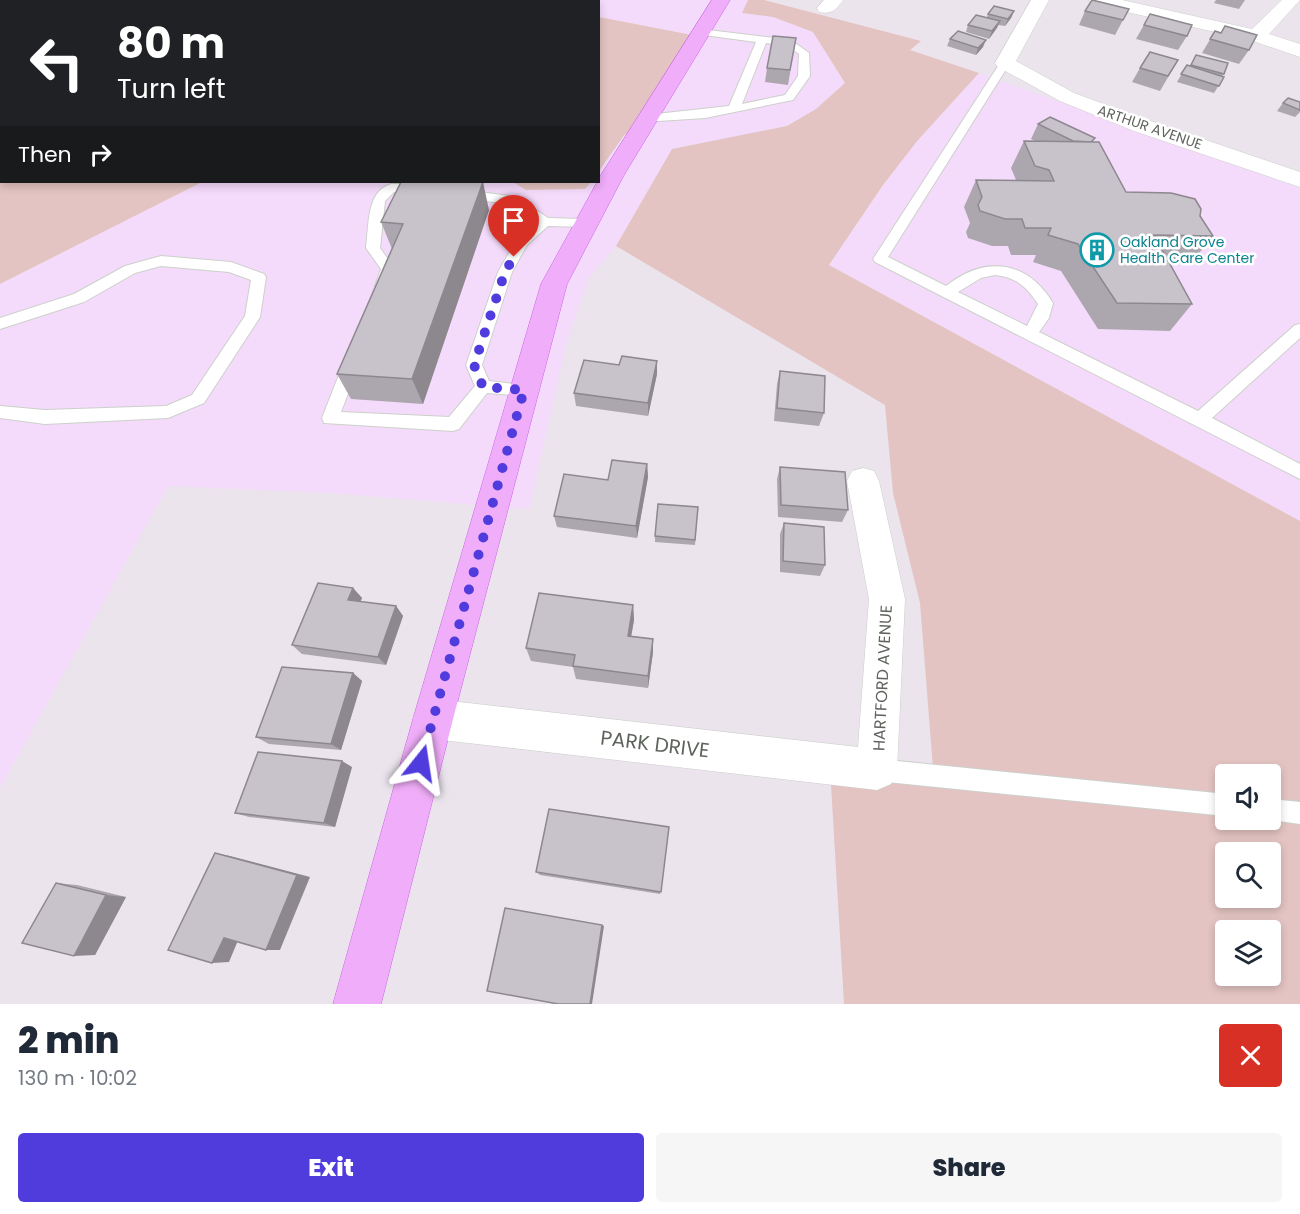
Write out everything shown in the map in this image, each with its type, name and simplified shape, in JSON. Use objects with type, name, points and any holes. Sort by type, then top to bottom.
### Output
[{"type":"main road","points":[[357,1004],[433,719],[554,284],[586,223],[647,119],[721,0]]},
{"type":"street","points":[[1005,63],[1040,0]]},
{"type":"street","points":[[1098,0],[1256,36],[1300,51]]},
{"type":"street","points":[[1256,36],[1292,0]]},
{"type":"street","name":"ARTHUR AVENUE","points":[[1005,63],[1067,97],[1142,126],[1300,180]]},
{"type":"street","name":"HARTFORD AVENUE","points":[[863,481],[887,599],[877,770]]},
{"type":"street","name":"PARK DRIVE","points":[[433,719],[877,770]]},
{"type":"lane","points":[[647,119],[705,114],[789,98],[804,76],[804,53],[791,43],[700,32]]},
{"type":"lane","points":[[734,108],[762,39]]},
{"type":"lane","points":[[1005,63],[880,259],[1300,471]]},
{"type":"lane","points":[[376,301],[388,268],[373,248],[379,200],[391,188],[416,187],[517,201],[544,222],[586,223]]},
{"type":"lane","points":[[483,387],[474,365],[505,272],[522,242],[544,222]]},
{"type":"lane","points":[[0,324],[79,298],[130,269],[161,261],[231,267],[259,277],[252,317],[198,399],[168,412],[45,417],[0,412]]},
{"type":"lane","points":[[947,293],[964,278],[983,270],[1005,272],[1029,282],[1046,303],[1041,318],[1030,334]]},
{"type":"lane","points":[[1200,419],[1300,329]]},
{"type":"lane","points":[[359,344],[330,418],[453,424],[483,387]]},
{"type":"lane","points":[[483,387],[524,390]]},
{"type":"lane","points":[[877,770],[1215,804]]},
{"type":"lane","points":[[1281,811],[1300,813]]},
{"type":"shaded area","points":[[600,0],[748,0],[742,13],[773,17],[813,32],[845,83],[816,109],[787,126],[672,149],[616,246],[589,278],[567,341],[529,509],[330,493],[168,486],[0,788],[0,284],[200,183],[515,183],[526,190],[585,189],[590,183],[600,183],[600,170],[626,134],[634,140],[692,35],[600,17]]},
{"type":"shaded area","points":[[748,0],[764,0],[921,41],[910,50],[979,73],[918,140],[883,185],[829,265],[1300,521],[1300,1004],[844,1004],[830,768],[934,781],[920,603],[893,493],[885,405],[616,246],[672,149],[787,126],[816,109],[845,83],[813,32],[773,17],[742,13]]},
{"type":"shaded area","points":[[600,17],[692,35],[635,140],[625,134],[600,170]]},
{"type":"shaded area","points":[[979,73],[1300,188],[1300,521],[829,265],[883,185],[918,140]]},
{"type":"shaded area","points":[[0,183],[200,183],[0,284]]},
{"type":"shaded area","points":[[515,183],[590,183],[585,189],[526,190]]},
{"type":"building","points":[[1092,0],[1129,9],[1123,20],[1085,11]]},
{"type":"building","points":[[994,6],[1014,11],[1008,19],[988,14]]},
{"type":"building","points":[[1150,14],[1192,25],[1187,36],[1144,25]]},
{"type":"building","points":[[976,15],[1000,21],[992,31],[968,25]]},
{"type":"building","points":[[1225,26],[1257,35],[1249,50],[1210,39],[1215,31],[1221,33]]},
{"type":"building","points":[[958,31],[986,40],[978,48],[950,39]]},
{"type":"building","points":[[773,36],[796,38],[790,70],[767,68]]},
{"type":"building","points":[[1150,52],[1178,60],[1168,76],[1140,68]]},
{"type":"building","points":[[1196,55],[1228,63],[1224,74],[1191,65]]},
{"type":"building","points":[[1187,65],[1224,77],[1219,86],[1181,74]]},
{"type":"building","points":[[1288,98],[1300,102],[1300,110],[1283,103]]},
{"type":"building","points":[[1050,117],[1095,138],[1091,142],[1073,141],[1038,124]]},
{"type":"building","points":[[1024,141],[1099,142],[1126,192],[1171,193],[1195,199],[1201,209],[1200,216],[1213,236],[1154,235],[1192,304],[1117,303],[1078,244],[1048,235],[1051,228],[1025,228],[1022,219],[1005,219],[980,211],[978,205],[982,197],[976,180],[1054,181],[1049,170],[1035,166]]},
{"type":"building","points":[[400,183],[483,183],[412,379],[337,374],[403,224],[381,222]]},
{"type":"building","points":[[622,356],[657,361],[648,403],[574,393],[584,360],[619,365]]},
{"type":"building","points":[[780,371],[825,376],[824,413],[777,408]]},
{"type":"building","points":[[612,460],[647,464],[636,526],[554,516],[564,474],[608,480]]},
{"type":"building","points":[[780,467],[845,472],[848,510],[781,505]]},
{"type":"building","points":[[658,504],[698,507],[695,540],[655,536]]},
{"type":"building","points":[[784,523],[824,527],[825,565],[783,561]]},
{"type":"building","points":[[318,583],[353,588],[348,600],[396,606],[378,657],[292,645]]},
{"type":"building","points":[[539,593],[633,605],[628,636],[653,639],[648,676],[573,666],[575,655],[526,648]]},
{"type":"building","points":[[282,667],[353,673],[331,744],[256,737]]},
{"type":"building","points":[[258,752],[342,761],[324,823],[235,813]]},
{"type":"building","points":[[549,809],[669,827],[661,892],[536,872]]},
{"type":"building","points":[[215,853],[297,875],[266,950],[224,938],[212,963],[168,950]]},
{"type":"building","points":[[56,883],[106,895],[74,956],[22,943]]},
{"type":"building","points":[[505,908],[602,925],[590,1004],[558,1004],[487,991]]},
{"type":"place","name":"Oakland Grove Health Care Center","points":[[1097,250]]},
{"type":"route","points":[[421,763],[524,390],[483,387],[474,365],[505,272],[514,257]]}]
